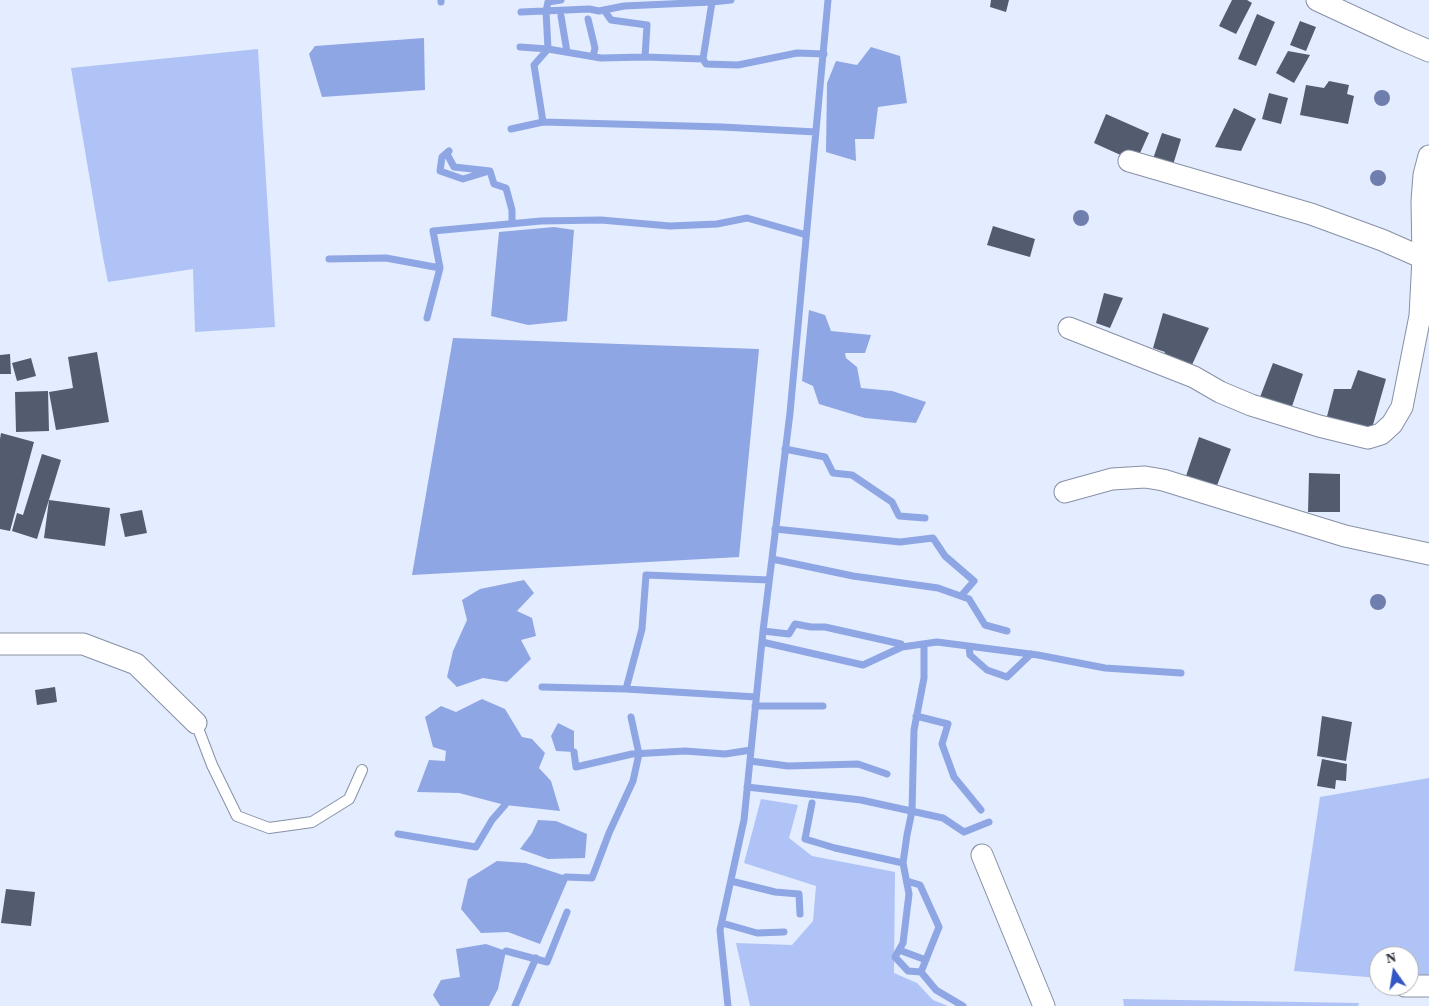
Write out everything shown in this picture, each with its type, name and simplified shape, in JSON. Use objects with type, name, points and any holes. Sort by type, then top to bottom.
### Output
[{"type":"street","points":[[1317,0],[1429,51]]},
{"type":"street","points":[[1069,328],[1194,377],[1220,392],[1251,405],[1319,426],[1368,438],[1381,434],[1392,424],[1402,407],[1420,316],[1423,258],[1422,201],[1424,175],[1429,156]]},
{"type":"street","points":[[1130,161],[1311,214],[1382,240],[1423,258]]},
{"type":"street","points":[[1065,492],[1112,479],[1146,477],[1163,480],[1345,536],[1429,554]]},
{"type":"street","points":[[0,644],[83,644],[136,664],[196,723]]},
{"type":"street","points":[[982,855],[1044,1006]]},
{"type":"lane","points":[[196,723],[212,765],[237,816],[270,828],[312,822],[350,799],[362,770]]},
{"type":"shaded area","points":[[424,38],[425,90],[322,97],[309,54],[315,46]]},
{"type":"shaded area","points":[[871,47],[900,56],[907,103],[878,107],[874,139],[855,139],[856,161],[826,152],[827,83],[836,61],[857,65]]},
{"type":"shaded area","points":[[258,49],[275,327],[195,332],[193,269],[108,282],[71,68]]},
{"type":"shaded area","points":[[554,227],[574,230],[567,321],[528,325],[491,316],[499,232]]},
{"type":"shaded area","points":[[809,310],[825,315],[831,331],[871,335],[865,353],[845,353],[846,358],[857,367],[861,388],[892,391],[926,402],[916,423],[865,418],[819,404],[813,386],[802,381]]},
{"type":"shaded area","points":[[453,338],[759,349],[739,557],[412,575]]},
{"type":"shaded area","points":[[524,580],[534,593],[517,611],[532,618],[536,636],[521,640],[531,659],[507,682],[483,678],[457,687],[447,677],[453,651],[467,620],[462,600],[480,589]]},
{"type":"shaded area","points":[[482,699],[505,709],[522,737],[532,739],[545,753],[539,768],[551,781],[560,811],[505,805],[459,793],[417,792],[429,760],[445,761],[446,751],[433,747],[425,717],[441,706],[456,712]]},
{"type":"shaded area","points":[[558,723],[574,731],[574,752],[556,751],[551,736]]},
{"type":"shaded area","points":[[1429,778],[1429,982],[1419,981],[1419,946],[1369,946],[1369,977],[1294,971],[1320,797]]},
{"type":"shaded area","points":[[761,799],[798,805],[789,838],[812,856],[895,872],[894,973],[917,983],[933,1000],[948,1006],[750,1006],[736,943],[792,945],[813,921],[816,886],[744,863]]},
{"type":"shaded area","points":[[538,820],[556,821],[587,834],[585,858],[548,859],[520,849],[532,833]]},
{"type":"shaded area","points":[[497,861],[526,863],[569,877],[540,944],[508,932],[481,933],[461,909],[468,879]]},
{"type":"shaded area","points":[[486,944],[506,951],[498,989],[489,1006],[440,1006],[433,995],[441,980],[460,977],[456,949]]},
{"type":"shaded area","points":[[1123,999],[1359,1003],[1358,1006],[1124,1006]]},
{"type":"building","points":[[991,0],[1009,0],[1006,12],[990,7]]},
{"type":"building","points":[[1232,0],[1247,0],[1252,3],[1236,34],[1219,26]]},
{"type":"building","points":[[1257,14],[1275,22],[1256,66],[1238,59]]},
{"type":"building","points":[[1300,21],[1316,27],[1306,51],[1290,45]]},
{"type":"building","points":[[1288,51],[1310,55],[1294,83],[1276,73]]},
{"type":"building","points":[[1329,81],[1349,85],[1347,94],[1354,96],[1348,124],[1300,115],[1306,85],[1324,88]]},
{"type":"building","points":[[1269,93],[1288,98],[1281,124],[1262,119]]},
{"type":"building","points":[[1234,108],[1256,119],[1241,151],[1215,147]]},
{"type":"building","points":[[1106,114],[1149,133],[1136,162],[1094,143]]},
{"type":"building","points":[[1162,133],[1181,139],[1168,181],[1148,173]]},
{"type":"building","points":[[993,226],[1035,239],[1030,257],[987,245]]},
{"type":"building","points":[[1104,293],[1123,298],[1110,328],[1096,323]]},
{"type":"building","points":[[1163,313],[1209,328],[1185,380],[1155,370],[1165,352],[1153,348]]},
{"type":"building","points":[[97,352],[109,422],[56,430],[49,392],[73,388],[68,357]]},
{"type":"building","points":[[10,354],[11,374],[0,374],[0,355]]},
{"type":"building","points":[[31,358],[36,376],[17,381],[12,363]]},
{"type":"building","points":[[1273,363],[1303,374],[1286,424],[1254,413]]},
{"type":"building","points":[[1358,370],[1386,379],[1367,446],[1323,432],[1334,389],[1351,389]]},
{"type":"building","points":[[48,391],[49,431],[16,432],[15,392]]},
{"type":"building","points":[[1,433],[34,442],[10,531],[0,529]]},
{"type":"building","points":[[1199,437],[1231,449],[1211,501],[1181,491]]},
{"type":"building","points":[[42,454],[61,460],[37,539],[12,531],[17,513],[23,515]]},
{"type":"building","points":[[1309,473],[1340,474],[1340,512],[1308,512]]},
{"type":"building","points":[[49,500],[110,508],[105,546],[44,538]]},
{"type":"building","points":[[142,510],[147,533],[125,537],[120,514]]},
{"type":"building","points":[[55,687],[57,702],[37,705],[35,690]]},
{"type":"building","points":[[1322,716],[1352,722],[1346,761],[1317,756]]},
{"type":"building","points":[[1322,759],[1347,764],[1346,781],[1336,780],[1335,789],[1317,786]]},
{"type":"building","points":[[6,889],[35,892],[31,926],[1,923]]},
{"type":"waterway","points":[[543,122],[534,65],[548,49],[546,11],[548,2],[561,0]]},
{"type":"waterway","points":[[712,2],[731,0]]},
{"type":"waterway","points":[[728,1006],[720,930],[744,820],[763,631],[790,413],[828,0]]},
{"type":"waterway","points":[[521,12],[589,9],[599,11],[624,6],[712,2],[703,59]]},
{"type":"waterway","points":[[604,10],[611,20],[647,25],[645,57]]},
{"type":"waterway","points":[[561,16],[567,52]]},
{"type":"waterway","points":[[588,19],[595,48],[593,56]]},
{"type":"waterway","points":[[520,47],[548,49],[601,58],[703,59],[706,64],[738,65],[797,53],[824,54]]},
{"type":"waterway","points":[[511,129],[543,122],[722,127],[816,132]]},
{"type":"waterway","points":[[449,151],[442,157],[440,171],[463,179],[486,172]]},
{"type":"waterway","points":[[447,154],[454,167],[490,171],[494,184],[506,188],[512,210],[512,223]]},
{"type":"waterway","points":[[427,318],[440,268],[433,231],[541,221],[601,220],[670,226],[717,224],[747,218],[803,234]]},
{"type":"waterway","points":[[329,259],[386,258],[440,268]]},
{"type":"waterway","points":[[785,449],[825,457],[833,473],[852,475],[892,502],[899,516],[925,518]]},
{"type":"waterway","points":[[775,529],[900,542],[933,538],[945,556],[974,581],[961,596]]},
{"type":"waterway","points":[[772,559],[853,576],[938,588],[969,599],[985,625],[1007,631]]},
{"type":"waterway","points":[[626,689],[642,629],[646,575],[769,580]]},
{"type":"waterway","points":[[763,631],[789,634],[795,624],[825,627],[901,644]]},
{"type":"waterway","points":[[762,642],[863,665],[902,647],[937,642],[1038,655],[1105,668],[1181,673]]},
{"type":"waterway","points":[[924,644],[924,678],[914,730],[912,811],[903,863],[909,894],[903,943],[895,957],[908,971],[921,972],[936,990],[963,1006]]},
{"type":"waterway","points":[[969,647],[970,655],[987,670],[1007,677],[1031,654]]},
{"type":"waterway","points":[[542,687],[626,689],[756,697]]},
{"type":"waterway","points":[[755,706],[823,706]]},
{"type":"waterway","points":[[916,716],[948,724],[942,744],[954,777],[981,810]]},
{"type":"waterway","points":[[566,877],[592,878],[609,833],[633,781],[639,754],[631,717]]},
{"type":"waterway","points":[[574,752],[576,767],[632,754],[685,751],[725,754],[751,750]]},
{"type":"waterway","points":[[750,761],[788,766],[858,764],[887,774]]},
{"type":"waterway","points":[[747,787],[861,800],[943,818],[964,832],[989,822]]},
{"type":"waterway","points":[[812,803],[805,839],[835,848],[903,863]]},
{"type":"waterway","points":[[398,834],[476,847],[492,820],[505,805]]},
{"type":"waterway","points":[[731,881],[775,892],[799,894],[800,914]]},
{"type":"waterway","points":[[907,881],[920,885],[939,927],[921,972]]},
{"type":"waterway","points":[[506,951],[547,962],[567,912]]},
{"type":"waterway","points":[[722,923],[757,933],[784,932]]},
{"type":"waterway","points":[[899,950],[926,960]]},
{"type":"waterway","points":[[515,1006],[536,958]]}]
